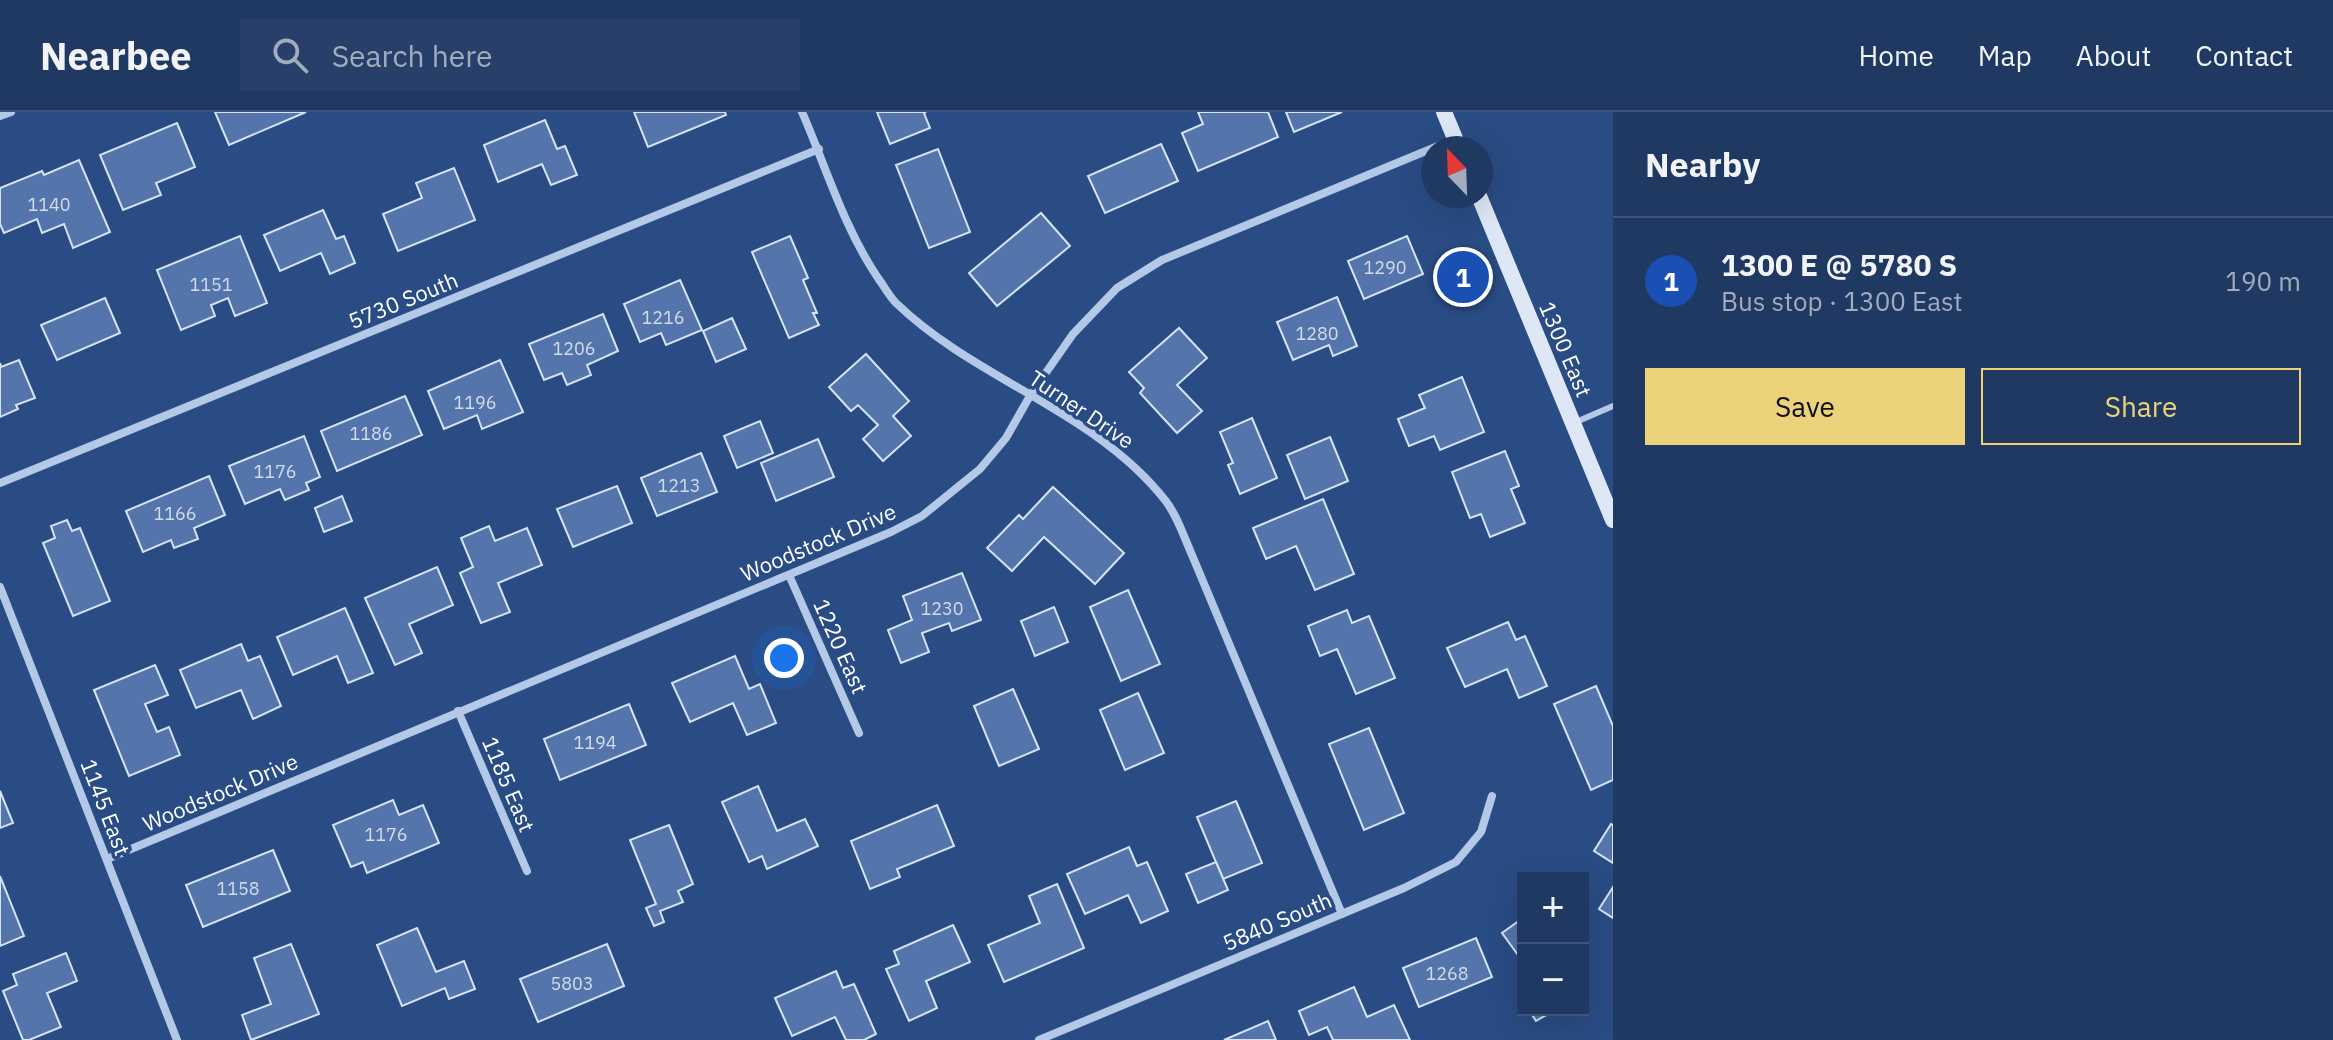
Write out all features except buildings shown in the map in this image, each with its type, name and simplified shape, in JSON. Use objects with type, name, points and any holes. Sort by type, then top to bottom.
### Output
[{"type":"main road","points":[[1444,112],[1454,136]]},
{"type":"main road","name":"1300 East","points":[[1484,208],[1613,520]]},
{"type":"street","points":[[0,116],[11,112]]},
{"type":"street","name":"Turner Drive","points":[[802,112],[851,229],[872,269],[894,301],[943,342],[1119,451],[1167,502],[1342,914]]},
{"type":"street","name":"5730 South","points":[[0,483],[819,149]]},
{"type":"street","name":"Woodstock Drive","points":[[107,859],[789,575],[922,516],[980,469],[1006,438],[1031,394],[1073,334],[1117,288],[1162,260],[1421,157]]},
{"type":"street","name":"1220 East","points":[[789,575],[859,733]]},
{"type":"street","name":"1145 East","points":[[0,587],[177,1040]]},
{"type":"street","name":"1185 East","points":[[458,711],[527,871]]},
{"type":"street","name":"5840 South","points":[[1039,1040],[1404,888],[1456,862],[1481,832],[1492,796]]},
{"type":"lane","points":[[1573,423],[1613,406]]},
{"type":"place","name":"1300 E @ 5780 S","points":[[1463,277]]}]
